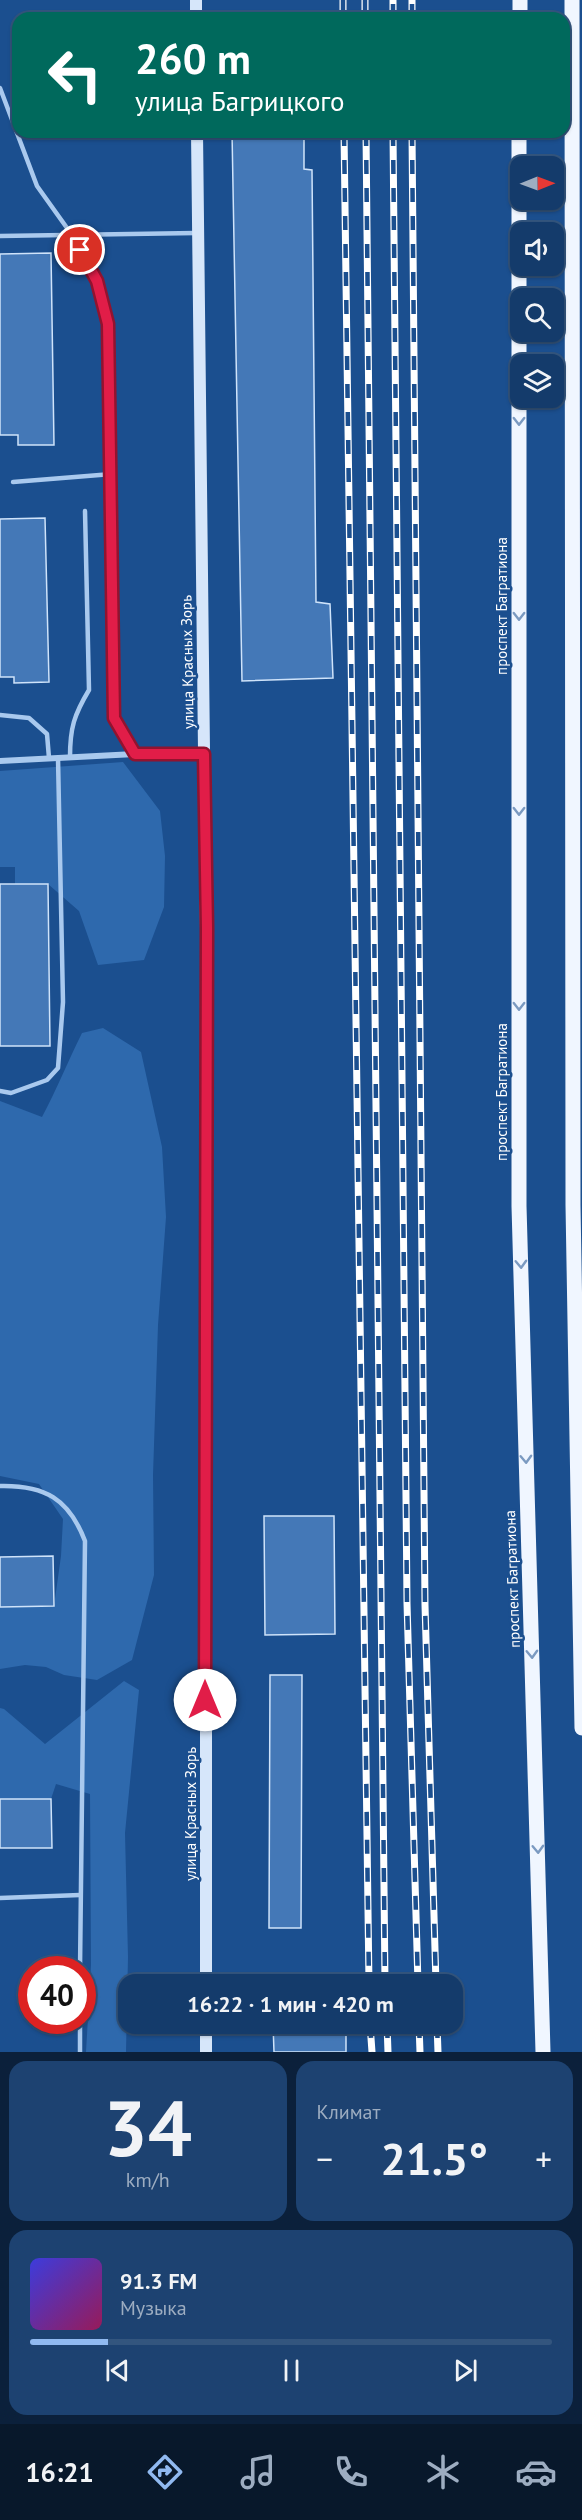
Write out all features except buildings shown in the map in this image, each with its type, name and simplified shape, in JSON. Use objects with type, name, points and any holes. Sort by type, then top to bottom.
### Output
[{"type":"main road","points":[[572,0],[573,1205],[582,1728]]},
{"type":"main road","name":"проспект Багратиона","points":[[519,138],[519,1206],[543,2052]]},
{"type":"street","name":"улица Красных Зорь","points":[[197,138],[207,928],[206,1974]]},
{"type":"street","points":[[0,761],[135,754],[204,754]]},
{"type":"street","points":[[206,2034],[206,2052]]},
{"type":"lane","points":[[0,88],[12,120]]},
{"type":"lane","points":[[19,138],[37,186],[72,236],[97,281],[108,324],[114,718],[135,754]]},
{"type":"lane","points":[[0,236],[198,234]]},
{"type":"lane","points":[[13,482],[112,474]]},
{"type":"lane","points":[[70,757],[70,729],[75,712],[88,690],[85,511]]},
{"type":"lane","points":[[0,715],[29,718],[47,734],[49,758]]},
{"type":"lane","points":[[0,1091],[11,1093],[47,1080],[58,1068],[63,1002],[58,758]]},
{"type":"lane","points":[[0,1486],[18,1486],[45,1493],[64,1504],[77,1520],[85,1541],[80,1956]]},
{"type":"lane","points":[[0,1898],[80,1895]]},
{"type":"lane","points":[[80,2034],[80,2052]]},
{"type":"shaded area","points":[[123,762],[160,811],[165,856],[164,907],[144,960],[98,965],[79,911],[48,884],[15,884],[15,867],[0,867],[0,771]]},
{"type":"shaded area","points":[[103,1028],[141,1052],[162,1147],[166,1217],[158,1325],[153,1475],[154,1575],[132,1660],[97,1680],[64,1675],[46,1667],[25,1665],[0,1669],[0,1607],[54,1606],[61,1556],[63,1519],[39,1484],[0,1476],[0,1101],[42,1117],[82,1033]]},
{"type":"shaded area","points":[[124,1681],[139,1690],[125,1833],[128,1974],[118,1974],[118,2034],[126,2034],[126,2052],[86,2052],[87,2034],[96,2034],[96,1956],[91,1956],[90,1794],[56,1784],[51,1799],[0,1799],[0,1708],[45,1744]]},
{"type":"railway","points":[[343,0],[343,12]]},
{"type":"railway","points":[[365,0],[365,12]]},
{"type":"railway","points":[[393,0],[393,12]]},
{"type":"railway","points":[[412,0],[412,12]]},
{"type":"railway","points":[[344,138],[369,1974]]},
{"type":"railway","points":[[366,138],[385,1974]]},
{"type":"railway","points":[[393,138],[407,1603],[418,1974]]},
{"type":"railway","points":[[412,138],[425,1605],[436,1974]]},
{"type":"railway","points":[[371,2034],[372,2052]]},
{"type":"railway","points":[[387,2034],[388,2052]]},
{"type":"railway","points":[[419,2034],[420,2052]]},
{"type":"railway","points":[[437,2034],[438,2052]]},
{"type":"route","points":[[80,250],[97,281],[108,324],[114,718],[135,754],[204,754],[207,928],[205,1700]]}]
